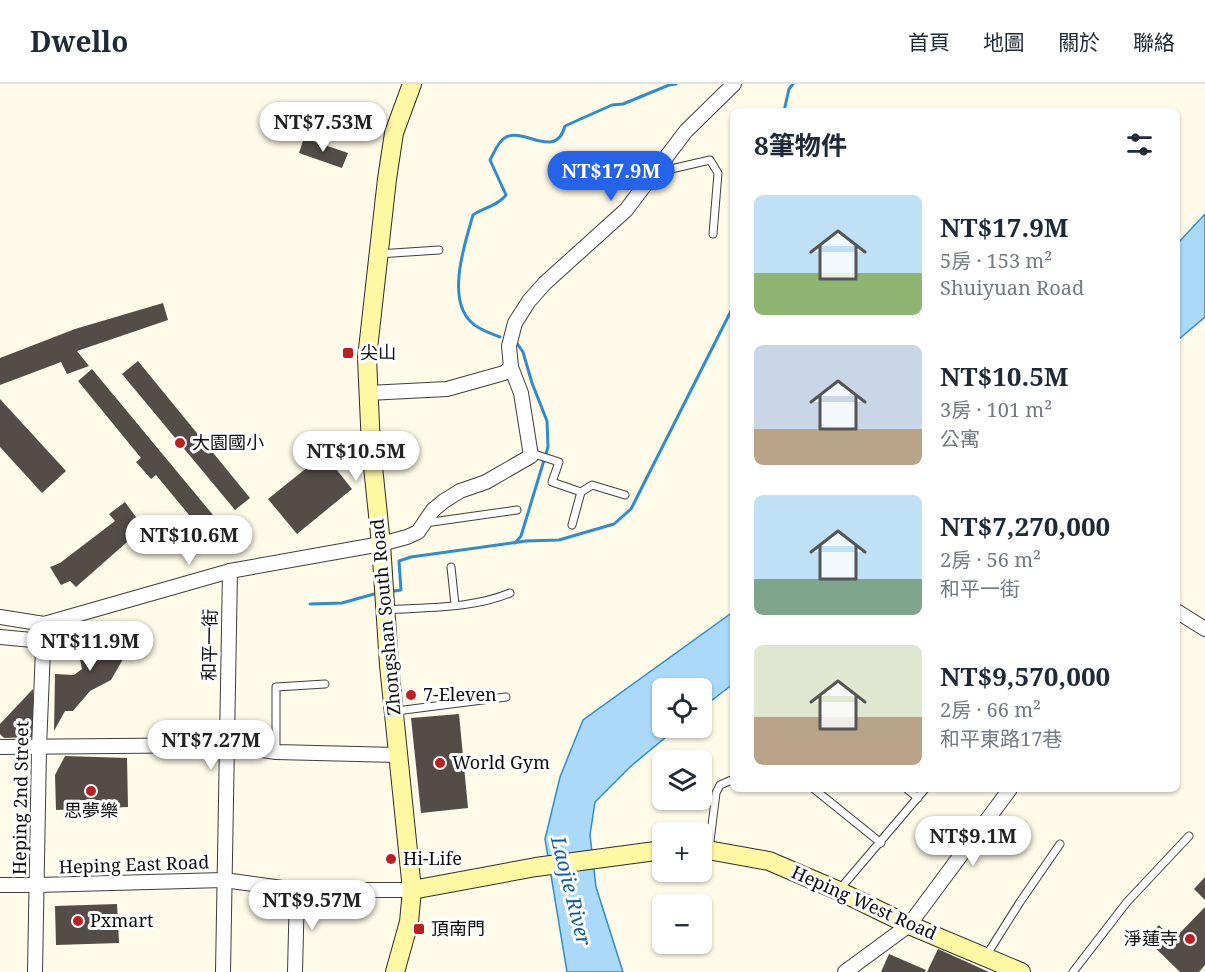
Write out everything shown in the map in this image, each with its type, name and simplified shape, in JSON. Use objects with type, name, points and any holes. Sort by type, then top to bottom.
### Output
[{"type":"main road","name":"Zhongshan South Road","points":[[395,972],[409,922],[412,890],[393,711],[381,544],[371,447],[367,358],[394,133],[412,84]]},
{"type":"main road","name":"Heping West Road","points":[[712,850],[769,861],[909,925],[1021,972]]},
{"type":"main road","points":[[412,890],[536,867],[652,852]]},
{"type":"street","points":[[0,617],[44,624],[230,571],[381,544],[407,537],[418,532],[444,501],[460,491],[500,474],[534,454],[521,393],[511,367],[509,346],[511,334],[529,301],[545,283],[626,210],[686,131],[734,84]]},
{"type":"street","points":[[368,393],[447,389],[504,373],[511,367]]},
{"type":"street","name":"和平一街","points":[[223,972],[230,571]]},
{"type":"street","points":[[1180,613],[1205,629]]},
{"type":"street","name":"Heping 2nd Street","points":[[35,972],[44,624]]},
{"type":"street","points":[[0,637],[43,641]]},
{"type":"street","points":[[0,747],[227,745],[276,752],[397,755]]},
{"type":"street","points":[[845,972],[909,925],[1008,792]]},
{"type":"street","name":"Heping East Road","points":[[0,885],[224,880],[297,890],[412,890]]},
{"type":"street","points":[[295,972],[297,890]]},
{"type":"lane","points":[[654,172],[710,160],[718,173],[713,234]]},
{"type":"lane","points":[[378,255],[439,250]]},
{"type":"lane","points":[[534,454],[559,462],[552,482],[581,492]]},
{"type":"lane","points":[[572,525],[581,492],[592,485],[625,495]]},
{"type":"lane","points":[[424,523],[517,510]]},
{"type":"lane","points":[[451,567],[455,605]]},
{"type":"lane","points":[[385,610],[455,605],[510,593]]},
{"type":"lane","points":[[276,752],[276,687],[325,684]]},
{"type":"lane","points":[[393,711],[506,697]]},
{"type":"lane","points":[[711,822],[716,793],[720,785],[730,781]]},
{"type":"lane","points":[[818,792],[881,843]]},
{"type":"lane","points":[[911,792],[918,798]]},
{"type":"lane","points":[[838,891],[923,792]]},
{"type":"lane","points":[[1073,972],[1127,902],[1189,836]]},
{"type":"lane","points":[[986,956],[1060,844]]},
{"type":"water","points":[[1205,214],[1205,317],[1180,338],[1180,241]]},
{"type":"water","name":"Laojie River","points":[[730,614],[730,686],[712,700],[712,678],[652,678],[652,738],[665,738],[631,766],[595,802],[590,835],[596,887],[623,972],[567,972],[545,839],[560,777],[583,720]]},
{"type":"building","points":[[304,138],[348,153],[342,168],[299,153]]},
{"type":"building","points":[[163,303],[168,320],[77,351],[89,366],[67,374],[61,362],[0,385],[0,358],[75,329]]},
{"type":"building","points":[[138,361],[250,498],[235,510],[122,374]]},
{"type":"building","points":[[92,369],[213,515],[199,527],[156,475],[151,479],[136,462],[141,458],[78,381]]},
{"type":"building","points":[[0,399],[66,471],[42,493],[0,447]]},
{"type":"building","points":[[324,454],[352,489],[297,534],[268,499]]},
{"type":"building","points":[[125,502],[141,524],[135,535],[76,587],[70,581],[61,585],[50,567],[60,563],[115,521],[109,514]]},
{"type":"building","points":[[138,633],[111,680],[90,691],[73,711],[65,711],[54,731],[55,674],[74,675],[82,669],[77,643],[85,636],[94,637],[93,643]]},
{"type":"building","points":[[33,689],[33,737],[4,738],[0,734],[0,724]]},
{"type":"building","name":"World Gym","points":[[459,714],[468,808],[421,813],[411,718]]},
{"type":"building","name":"思夢樂","points":[[65,756],[127,758],[128,807],[56,810],[55,775]]},
{"type":"building","name":"淨蓮寺","points":[[1205,877],[1205,900],[1194,889]]},
{"type":"building","points":[[117,904],[119,943],[56,945],[55,906]]},
{"type":"building","name":"淨蓮寺","points":[[1205,907],[1205,965],[1199,972],[1180,972],[1145,938],[1159,925],[1173,940]]},
{"type":"building","points":[[938,949],[989,972],[927,972]]},
{"type":"building","points":[[889,954],[926,970],[925,972],[881,972]]},
{"type":"waterway","points":[[500,337],[471,322],[464,312],[459,285],[462,255],[473,215],[506,195],[490,160],[498,144],[506,137],[514,135],[539,141],[555,141],[561,136],[565,126],[612,105],[623,104],[676,84]]},
{"type":"waterway","points":[[785,108],[789,89],[793,84]]},
{"type":"waterway","points":[[394,591],[401,590],[399,561],[411,557],[526,541],[559,540],[614,524],[631,509],[730,313]]},
{"type":"waterway","points":[[515,543],[521,536],[548,447],[547,421],[523,352],[516,342]]},
{"type":"waterway","points":[[310,604],[342,603],[374,594]]},
{"type":"place","name":"尖山","points":[[348,353]]},
{"type":"place","name":"大園國小","points":[[180,443]]},
{"type":"place","name":"7-Eleven","points":[[411,695]]},
{"type":"place","name":"World Gym","points":[[440,763]]},
{"type":"place","name":"思夢樂","points":[[91,791]]},
{"type":"place","name":"Hi-Life","points":[[391,859]]},
{"type":"place","name":"Pxmart","points":[[78,921]]},
{"type":"place","name":"頂南門","points":[[419,929]]},
{"type":"place","name":"淨蓮寺","points":[[1190,939]]}]
